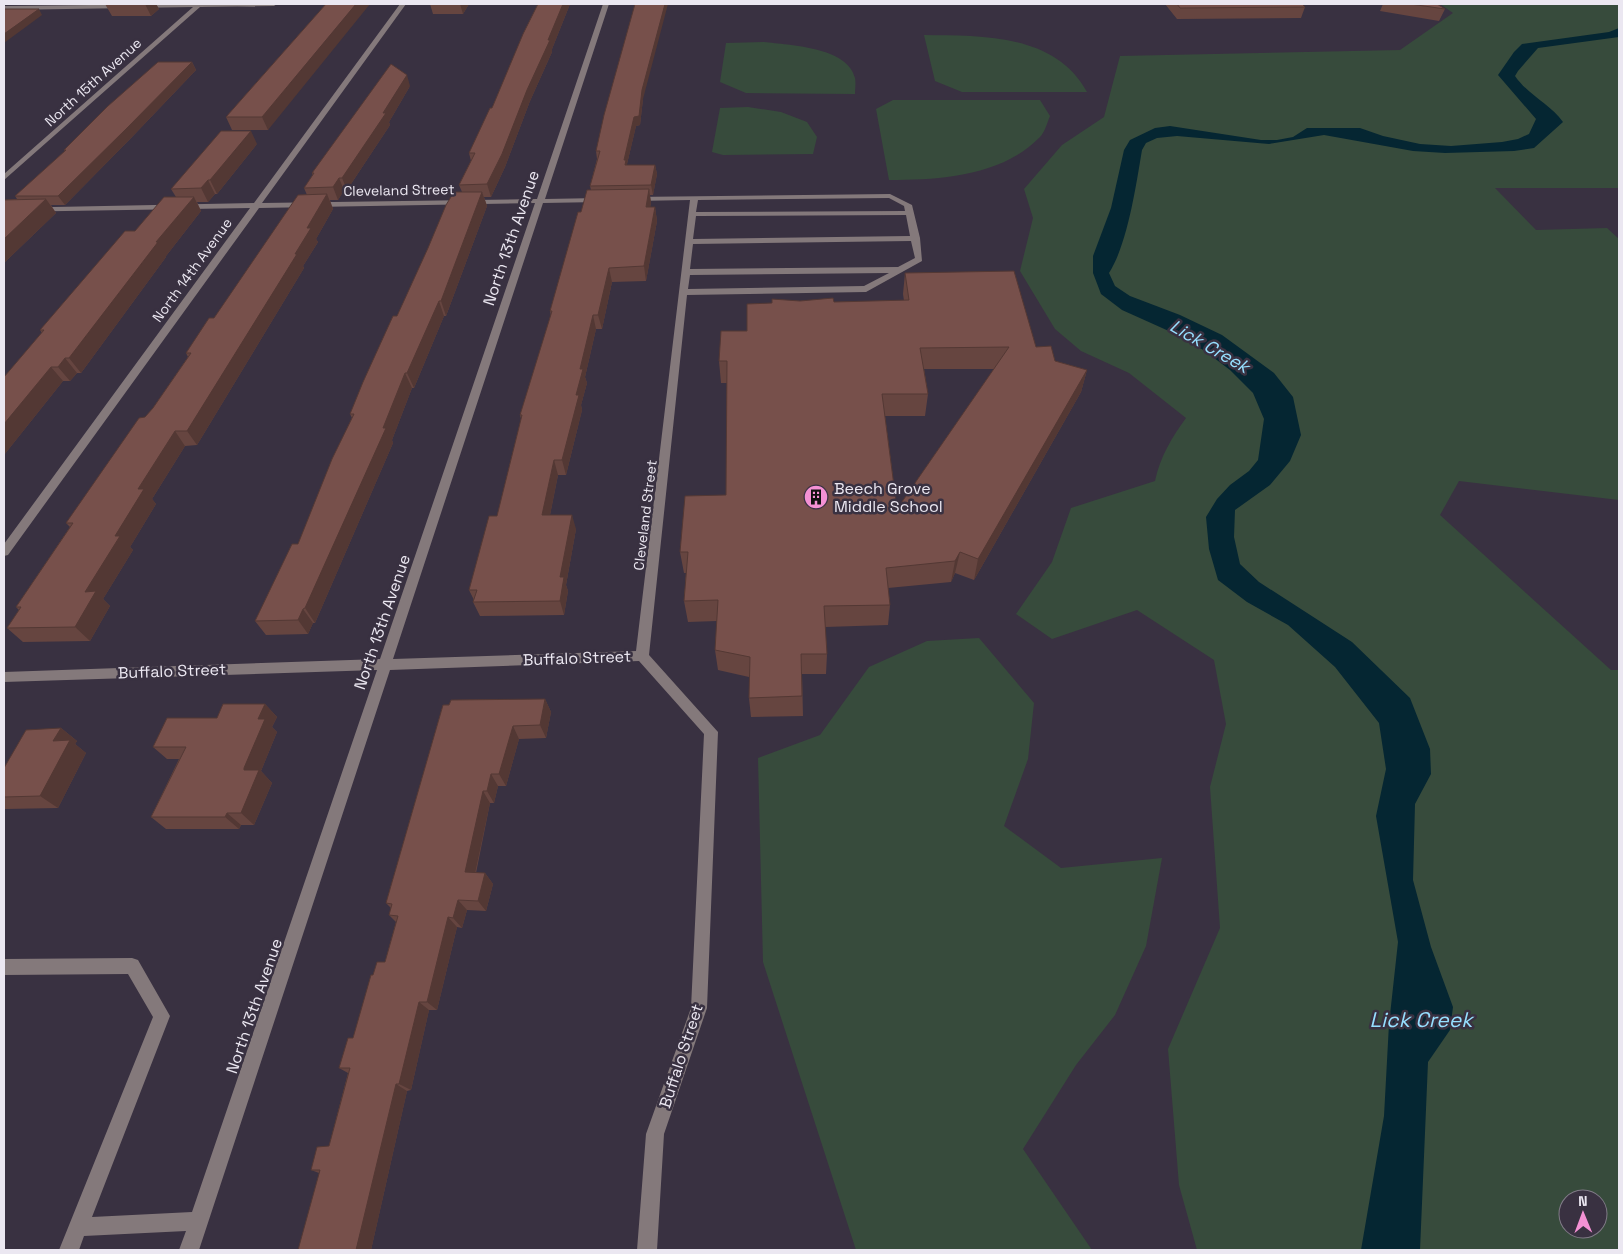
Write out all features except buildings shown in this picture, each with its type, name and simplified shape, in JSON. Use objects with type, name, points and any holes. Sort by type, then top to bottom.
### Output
[{"type":"street","name":"North 15th Avenue","points":[[4,178],[199,4]]},
{"type":"street","points":[[4,8],[274,4]]},
{"type":"street","name":"North 14th Avenue","points":[[4,552],[403,4]]},
{"type":"street","name":"North 13th Avenue","points":[[189,1250],[606,4]]},
{"type":"street","points":[[626,199],[890,196],[908,205],[919,259],[866,289],[685,292]]},
{"type":"street","name":"Cleveland Street","points":[[642,656],[685,292],[694,198]]},
{"type":"street","name":"Cleveland Street","points":[[4,210],[606,200]]},
{"type":"street","points":[[692,214],[909,213]]},
{"type":"street","points":[[690,242],[916,238]]},
{"type":"street","points":[[687,272],[902,270]]},
{"type":"street","name":"Buffalo Street","points":[[4,677],[642,656],[711,732],[699,1008],[655,1134],[647,1250]]},
{"type":"street","points":[[4,967],[132,966],[162,1016],[69,1250]]},
{"type":"street","points":[[78,1227],[199,1221]]},
{"type":"green space","points":[[1440,4],[1619,4],[1619,188],[1495,188],[1536,230],[1607,228],[1619,239],[1619,500],[1459,481],[1440,515],[1611,670],[1619,670],[1619,1250],[1197,1250],[1179,1185],[1168,1049],[1220,928],[1210,787],[1226,724],[1214,660],[1137,610],[1052,639],[1016,614],[1052,562],[1071,508],[1155,481],[1167,448],[1186,418],[1129,373],[1081,351],[1055,329],[1020,271],[1033,218],[1024,189],[1062,145],[1104,117],[1120,56],[1400,50],[1453,13]]},
{"type":"green space","points":[[924,35],[993,38],[1037,48],[1056,58],[1073,73],[1087,92],[962,92],[935,81]]},
{"type":"green space","points":[[764,42],[816,50],[841,60],[850,68],[855,78],[855,94],[746,93],[720,82],[726,43]]},
{"type":"green space","points":[[893,100],[1040,100],[1050,116],[1042,135],[1025,150],[989,168],[950,177],[889,180],[876,109]]},
{"type":"green space","points":[[748,107],[781,112],[807,122],[817,137],[813,154],[723,155],[712,152],[720,108]]},
{"type":"green space","points":[[979,638],[1034,703],[1028,759],[1004,826],[1061,868],[1162,858],[1146,946],[1115,1015],[1076,1065],[1023,1149],[1092,1250],[856,1250],[763,962],[758,758],[820,735],[869,667],[927,641]]},
{"type":"water","name":"Lick Creek","points":[[1619,28],[1619,37],[1538,48],[1518,71],[1515,76],[1520,83],[1563,122],[1534,148],[1514,151],[1445,153],[1413,151],[1324,135],[1269,144],[1177,136],[1157,138],[1146,143],[1142,150],[1126,230],[1116,261],[1109,273],[1115,286],[1130,296],[1180,315],[1222,335],[1274,373],[1293,397],[1301,435],[1290,461],[1270,485],[1235,510],[1234,537],[1240,564],[1259,582],[1352,642],[1410,698],[1430,749],[1431,774],[1415,804],[1413,880],[1431,947],[1453,1007],[1450,1030],[1428,1062],[1420,1250],[1361,1250],[1384,1116],[1389,1024],[1398,942],[1376,816],[1386,769],[1379,723],[1335,667],[1288,625],[1247,602],[1218,580],[1209,549],[1206,517],[1217,499],[1230,485],[1249,471],[1258,460],[1264,419],[1253,393],[1230,370],[1205,351],[1171,332],[1122,310],[1101,294],[1093,273],[1093,256],[1111,208],[1124,150],[1130,140],[1155,128],[1170,126],[1261,140],[1277,140],[1293,137],[1307,128],[1360,128],[1383,136],[1420,144],[1451,146],[1518,139],[1529,134],[1536,119],[1498,75],[1514,52],[1522,44],[1609,32]]},
{"type":"place","name":"Beech Grove Middle School","points":[[816,497]]}]
